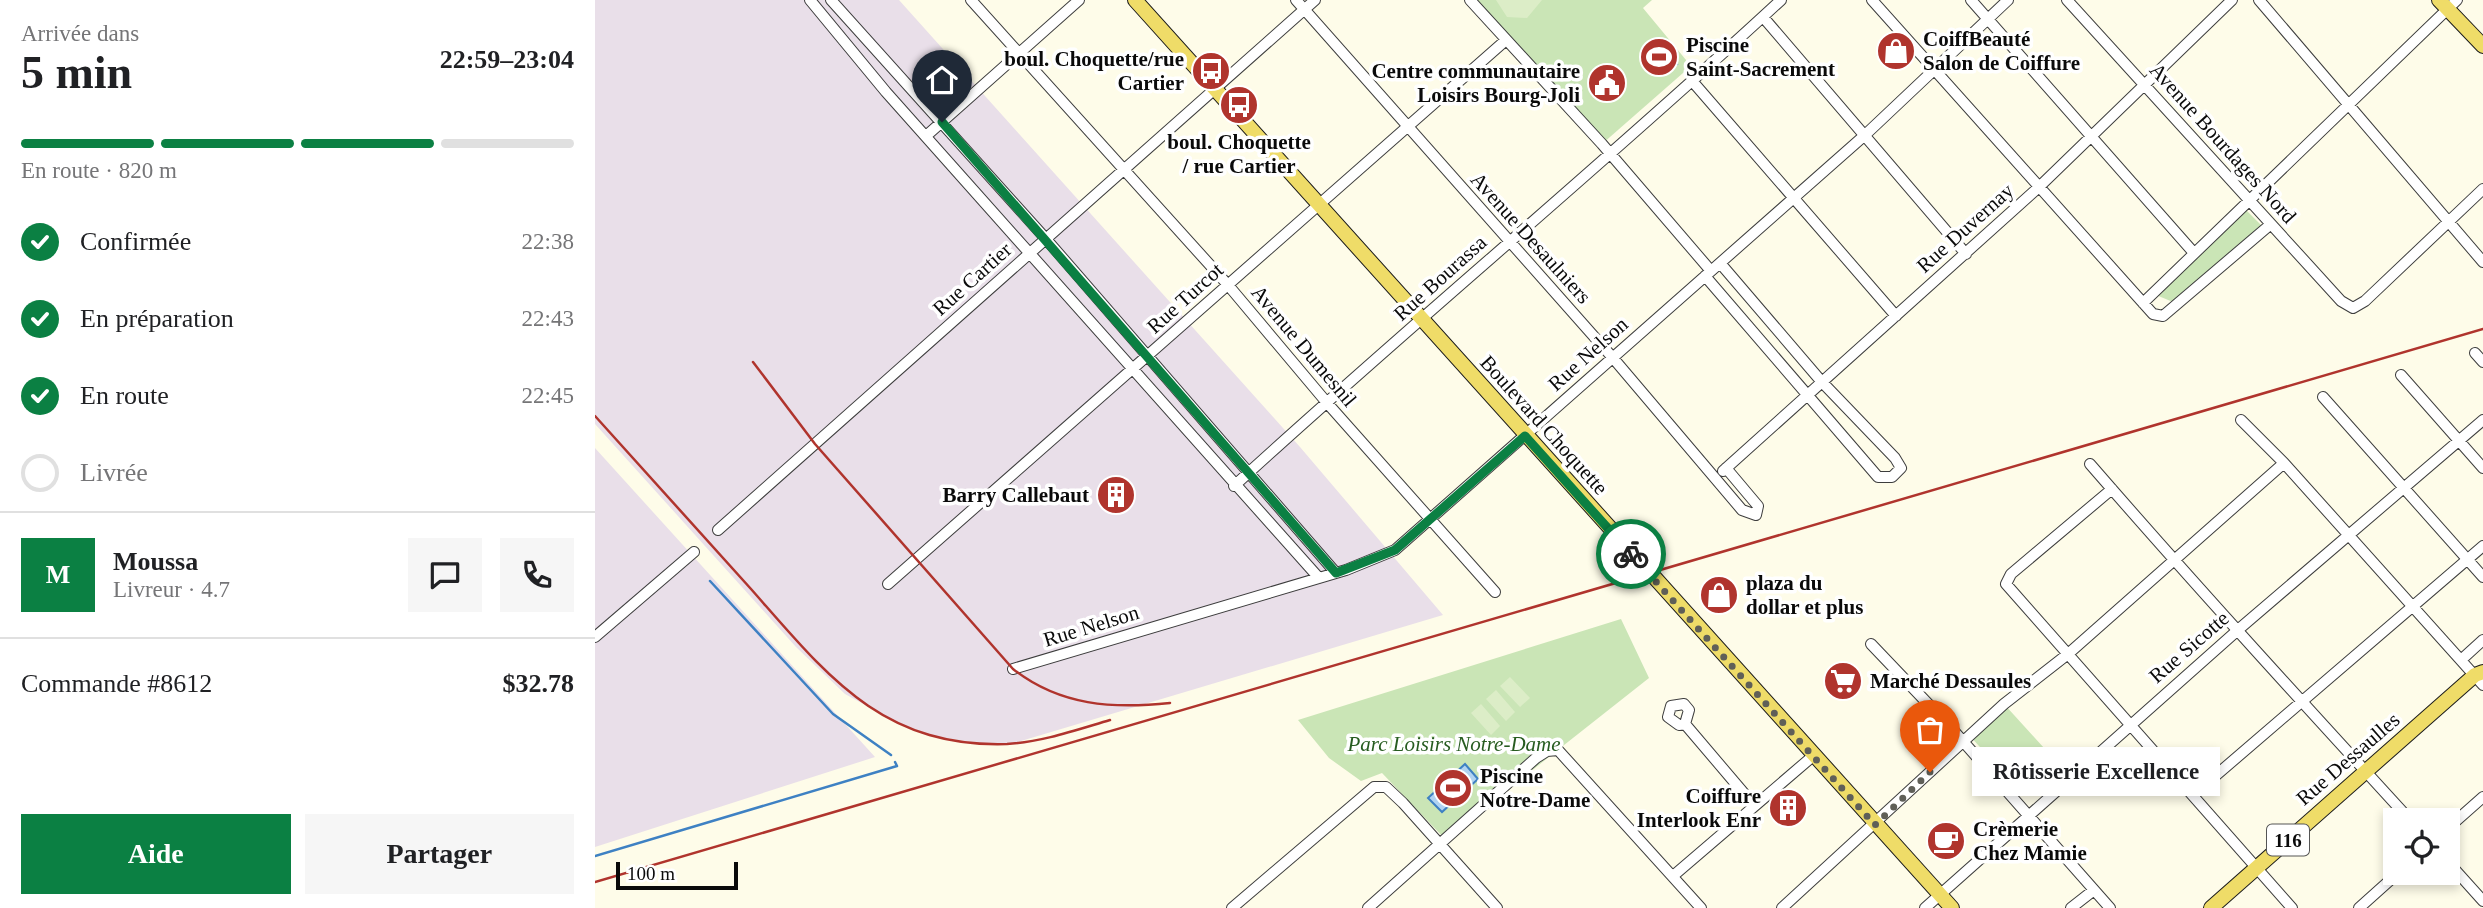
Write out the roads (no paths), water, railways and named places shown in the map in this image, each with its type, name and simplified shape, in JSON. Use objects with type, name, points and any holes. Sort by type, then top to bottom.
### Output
[{"type":"main road","name":"Boulevard Choquette","points":[[1135,0],[1952,908]]},
{"type":"main road","points":[[2448,3],[2483,46]]},
{"type":"main road","name":"Rue Dessaulles","points":[[2211,908],[2366,771],[2480,677]]},
{"type":"street","points":[[810,0],[886,92],[1234,486],[1319,578]]},
{"type":"street","name":"Avenue Dumesnil","points":[[971,0],[1228,285],[1328,404],[1495,592]]},
{"type":"street","points":[[926,136],[1079,0]]},
{"type":"street","name":"Avenue Desaulniers","points":[[1296,0],[1613,358],[1742,510],[1756,516],[1758,506],[1726,468]]},
{"type":"street","name":"Rue Cartier","points":[[718,530],[1315,0]]},
{"type":"street","points":[[1469,0],[1712,270],[1895,458],[1901,468],[1892,477],[1878,477],[1807,396],[1712,270]]},
{"type":"street","name":"Rue Bourassa","points":[[1234,486],[1608,153],[1693,82],[1781,0]]},
{"type":"street","points":[[1872,0],[2154,314],[2163,316],[2271,224]]},
{"type":"street","points":[[1971,0],[2194,253]]},
{"type":"street","name":"Rue Nelson","points":[[1013,669],[1336,573],[1395,550],[1865,135],[1936,71],[2008,0]]},
{"type":"street","name":"Avenue Bourdages Nord","points":[[2067,0],[2341,301],[2353,308],[2365,301],[2449,222]]},
{"type":"street","name":"Rue Duvernay","points":[[1716,477],[2039,187],[2232,0]]},
{"type":"street","points":[[2259,0],[2350,103],[2483,262]]},
{"type":"street","points":[[823,14],[834,1],[1046,239],[1336,573]]},
{"type":"street","points":[[2143,303],[2350,103],[2448,3]]},
{"type":"street","points":[[1763,17],[1966,254]]},
{"type":"street","name":"Rue Turcot","points":[[888,584],[1506,40]]},
{"type":"street","points":[[886,92],[902,78]]},
{"type":"street","points":[[1693,82],[1896,316]]},
{"type":"street","points":[[2449,222],[2483,189]]},
{"type":"street","points":[[2401,374],[2483,468]]},
{"type":"street","points":[[2323,397],[2483,577]]},
{"type":"street","name":"Rue Sicotte","points":[[1925,908],[2129,725],[2483,420]]},
{"type":"street","points":[[2241,421],[2284,463],[2461,660],[2480,677]]},
{"type":"street","points":[[1783,908],[1963,741],[2068,654],[2284,463]]},
{"type":"street","points":[[2090,464],[2239,629],[2300,702],[2399,808]]},
{"type":"street","points":[[2112,489],[2011,575],[2006,584],[2292,908]]},
{"type":"street","points":[[1264,519],[1280,506]]},
{"type":"street","points":[[2193,795],[2483,546]]},
{"type":"street","points":[[595,637],[694,552]]},
{"type":"street","points":[[2461,660],[2483,640]]},
{"type":"street","points":[[1871,643],[1963,741],[2110,908]]},
{"type":"street","points":[[1685,724],[1753,804]]},
{"type":"street","points":[[1368,908],[1547,751],[1563,752],[1701,908]]},
{"type":"street","points":[[1673,876],[1753,804],[1813,756]]},
{"type":"street","points":[[1233,908],[1374,787],[1386,787],[1497,908]]},
{"type":"street","points":[[2460,817],[2483,797]]},
{"type":"street","points":[[2460,875],[2483,901]]},
{"type":"street","points":[[2359,908],[2384,885]]},
{"type":"street","points":[[2071,908],[2094,890]]},
{"type":"water","name":"Piscine Saint-Sacrement","points":[[1655,39],[1677,64],[1663,75],[1642,50]]},
{"type":"water","name":"Piscine Notre-Dame","points":[[1465,764],[1478,779],[1442,812],[1428,798]]},
{"type":"waterway","points":[[710,581],[833,714],[891,755]]},
{"type":"waterway","points":[[595,856],[897,766],[895,762]]},
{"type":"railway","points":[[595,882],[2483,329]]},
{"type":"railway","points":[[753,362],[815,444],[1013,669],[1049,691],[1068,698],[1108,705],[1170,703]]},
{"type":"railway","points":[[595,416],[805,650],[860,700],[890,719],[924,733],[963,742],[1007,744],[1046,738],[1110,720]]},
{"type":"place","name":"CoiffBeauté Salon de Coiffure","points":[[1896,51]]},
{"type":"place","name":"Piscine Saint-Sacrement","points":[[1659,57]]},
{"type":"place","name":"boul. Choquette/rue Cartier","points":[[1211,71]]},
{"type":"place","name":"Centre communautaire Loisirs Bourg-Joli","points":[[1607,83]]},
{"type":"place","name":"boul. Choquette / rue Cartier","points":[[1239,105]]},
{"type":"place","name":"Barry Callebaut","points":[[1116,495]]},
{"type":"place","name":"plaza du dollar et plus","points":[[1719,595]]},
{"type":"place","name":"Marché Dessaules","points":[[1843,681]]},
{"type":"place","name":"Rôtisserie Excellence","points":[[1930,772]]},
{"type":"place","name":"Piscine Notre-Dame","points":[[1453,788]]},
{"type":"place","name":"Coiffure Interlook Enr","points":[[1788,808]]},
{"type":"place","name":"Crèmerie Chez Mamie","points":[[1946,841]]},
{"type":"park label","name":"Parc Loisirs Notre-Dame","points":[[1454,744]]}]
